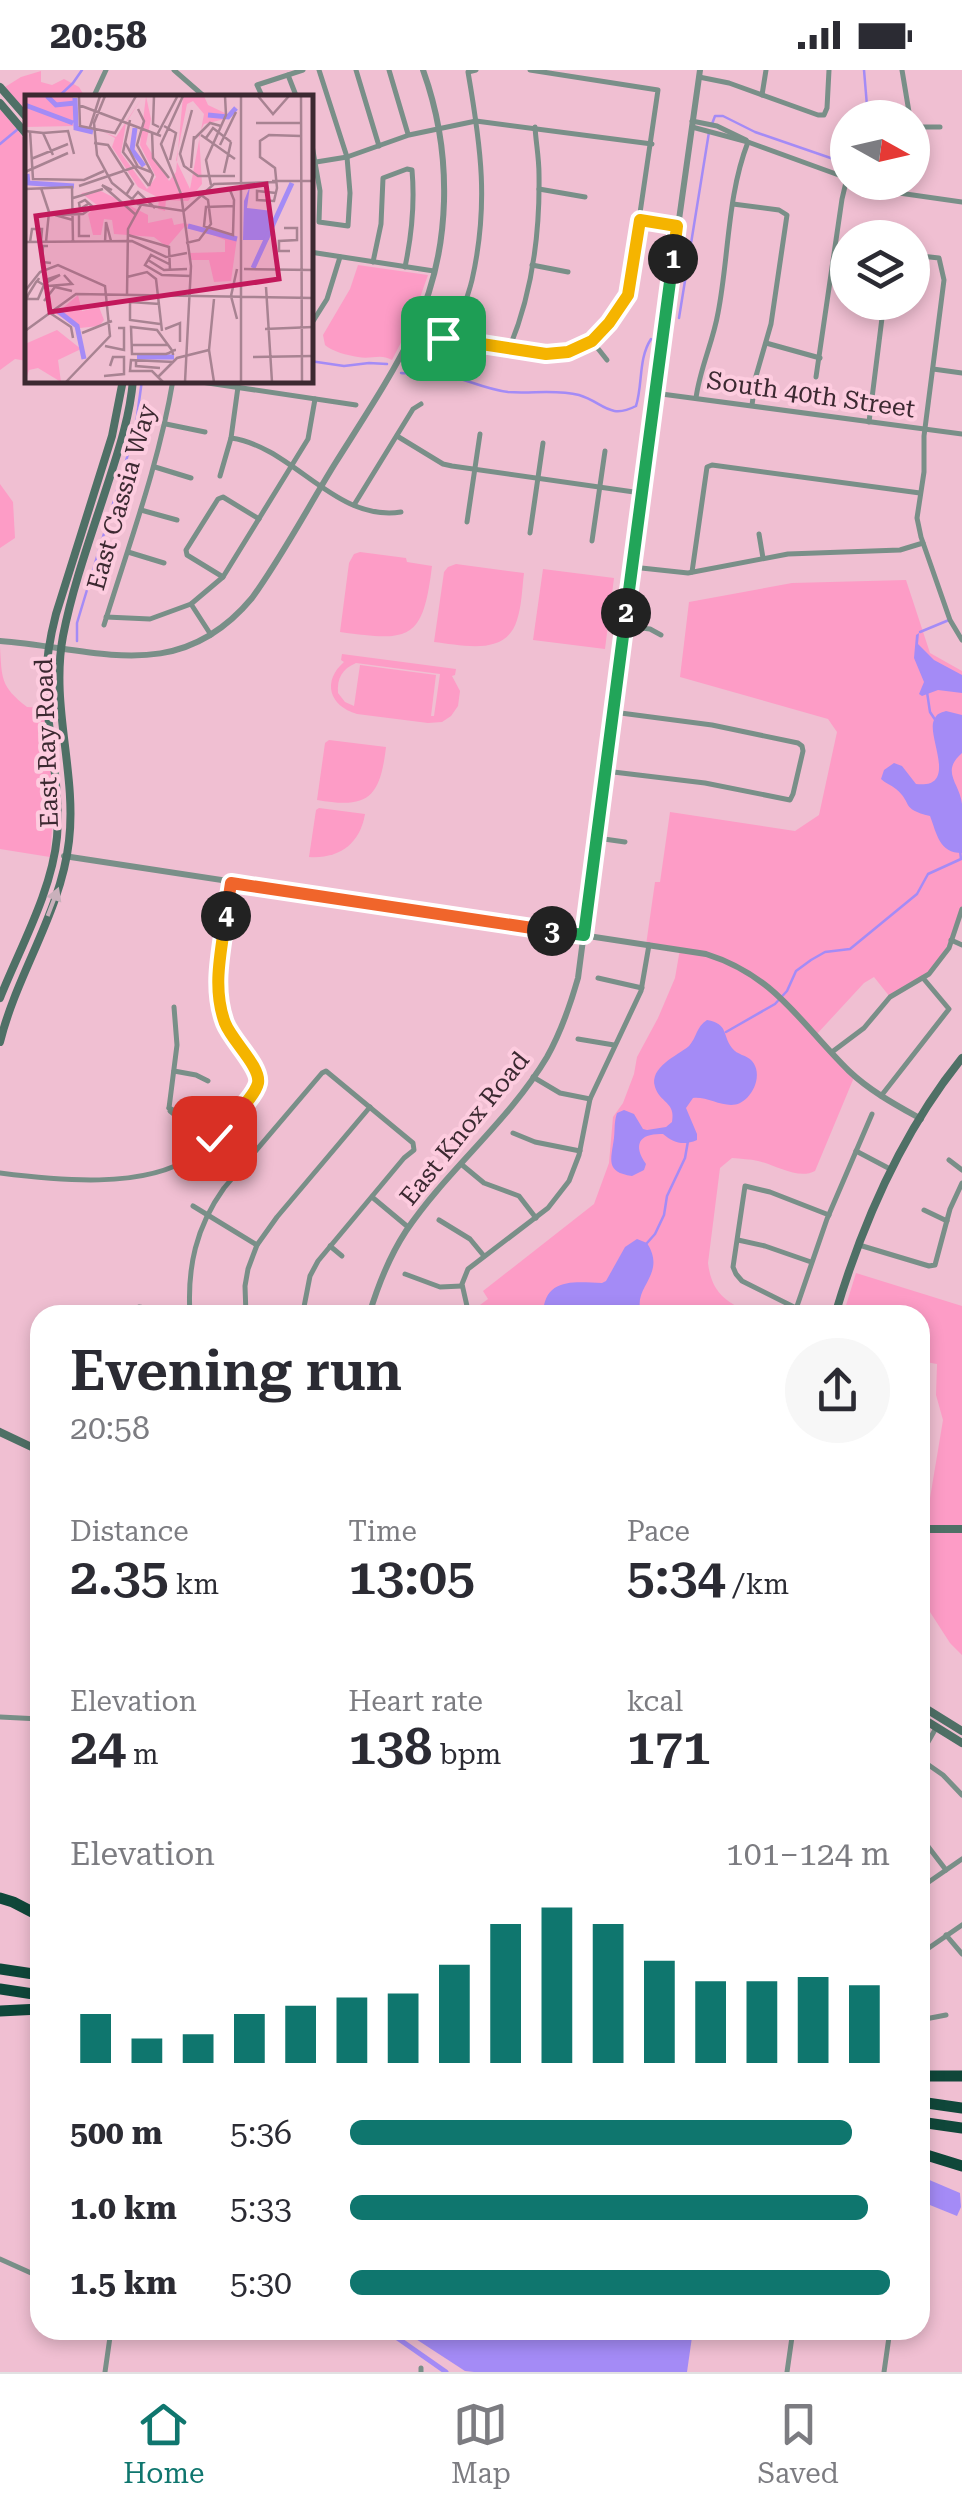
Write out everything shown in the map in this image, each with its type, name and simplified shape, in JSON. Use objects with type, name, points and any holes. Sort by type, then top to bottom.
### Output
[{"type":"highway","points":[[0,1898],[30,1911]]},
{"type":"highway","points":[[0,1969],[30,1974]]},
{"type":"highway","points":[[0,1990],[30,1994]]},
{"type":"highway","points":[[0,2011],[30,2009]]},
{"type":"highway","points":[[930,2076],[962,2076]]},
{"type":"highway","points":[[930,2103],[962,2108]]},
{"type":"highway","points":[[930,2123],[962,2128]]},
{"type":"highway","points":[[930,2156],[962,2166]]},
{"type":"main road","points":[[0,87],[25,116]]},
{"type":"main road","points":[[0,103],[25,133]]},
{"type":"main road","name":"East Ray Road","points":[[88,530],[123,382]]},
{"type":"main road","name":"East Ray Road","points":[[0,1042],[67,856],[71,812],[55,648],[56,614],[127,423],[134,382]]},
{"type":"main road","name":"East Ray Road","points":[[0,998],[56,854],[58,812],[46,690],[55,648]]},
{"type":"main road","points":[[838,1305],[859,1244],[892,1170],[920,1119],[962,1058]]},
{"type":"main road","points":[[0,1432],[30,1446]]},
{"type":"main road","points":[[930,1529],[962,1529]]},
{"type":"main road","points":[[930,1714],[962,1744]]},
{"type":"main road","points":[[930,1720],[962,1731]]},
{"type":"street","points":[[95,95],[106,70]]},
{"type":"street","points":[[174,70],[203,95]]},
{"type":"street","points":[[262,95],[257,85],[302,70]]},
{"type":"street","points":[[319,70],[347,157],[350,193],[348,226],[319,222],[320,191],[313,163],[347,157],[438,128],[476,121],[652,144]]},
{"type":"street","points":[[356,70],[379,146]]},
{"type":"street","points":[[388,70],[409,135]]},
{"type":"street","points":[[0,641],[137,657],[180,649],[211,635],[238,614],[258,590],[389,376],[414,329],[434,271],[442,226],[444,168],[423,70]]},
{"type":"street","points":[[452,340],[471,285],[479,240],[483,178],[468,72],[476,70]]},
{"type":"street","points":[[414,329],[452,340],[556,354],[592,341],[628,295],[658,90],[530,70]]},
{"type":"street","points":[[604,80],[606,70]]},
{"type":"street","points":[[762,95],[766,70]]},
{"type":"street","points":[[699,73],[824,115],[829,70]]},
{"type":"street","points":[[902,70],[907,100]]},
{"type":"street","name":"East Knox Road","points":[[373,1305],[386,1268],[408,1228],[534,1077],[551,1050],[578,978],[699,73]]},
{"type":"street","points":[[288,75],[296,95]]},
{"type":"street","points":[[692,124],[830,172]]},
{"type":"street","points":[[930,127],[940,127]]},
{"type":"street","points":[[509,348],[523,306],[537,232],[535,128]]},
{"type":"street","points":[[696,398],[717,319],[739,167],[748,142]]},
{"type":"street","points":[[372,262],[381,224],[383,178],[408,169],[412,170],[414,195],[405,267]]},
{"type":"street","points":[[539,188],[585,197]]},
{"type":"street","points":[[930,197],[962,202]]},
{"type":"street","points":[[816,377],[842,200]]},
{"type":"street","points":[[733,204],[779,210],[787,215],[770,331],[756,376],[752,406]]},
{"type":"street","points":[[640,220],[677,226]]},
{"type":"street","points":[[312,252],[434,271]]},
{"type":"street","points":[[312,323],[326,299],[340,257]]},
{"type":"street","points":[[930,257],[939,258],[944,298],[917,518],[952,625],[962,640]]},
{"type":"street","points":[[532,265],[568,272]]},
{"type":"street","points":[[869,422],[882,320]]},
{"type":"street","points":[[592,341],[607,360]]},
{"type":"street","points":[[766,344],[820,358]]},
{"type":"street","points":[[933,369],[962,373]]},
{"type":"street","name":"East Cassia Way","points":[[173,382],[166,424],[105,621],[150,619],[191,604]]},
{"type":"street","points":[[200,382],[356,406]]},
{"type":"street","points":[[220,476],[231,438],[238,388]]},
{"type":"street","name":"South 40th Street","points":[[654,393],[962,434]]},
{"type":"street","points":[[211,635],[191,604],[223,577],[308,439],[315,399]]},
{"type":"street","points":[[354,506],[413,409],[421,404]]},
{"type":"street","points":[[166,424],[205,432]]},
{"type":"street","points":[[466,522],[480,434]]},
{"type":"street","points":[[396,436],[444,464],[642,493]]},
{"type":"street","points":[[231,438],[258,444],[354,506],[390,514],[401,512]]},
{"type":"street","points":[[530,533],[543,443]]},
{"type":"street","points":[[592,541],[605,450]]},
{"type":"street","points":[[692,572],[707,467],[712,465],[920,494]]},
{"type":"street","points":[[154,466],[190,478]]},
{"type":"street","points":[[223,577],[188,556],[186,550],[218,498],[223,497],[259,519]]},
{"type":"street","points":[[140,509],[176,520]]},
{"type":"street","points":[[759,534],[763,558]]},
{"type":"street","points":[[632,566],[682,573],[794,553],[900,550],[923,544]]},
{"type":"street","points":[[127,552],[164,563]]},
{"type":"street","points":[[624,626],[661,635]]},
{"type":"street","points":[[605,770],[790,800],[802,746],[712,725],[613,712]]},
{"type":"street","points":[[597,838],[625,842]]},
{"type":"street","points":[[56,854],[706,954],[748,971],[782,997],[848,1070],[920,1119]]},
{"type":"street","points":[[0,1173],[53,1180],[142,1176],[167,1170],[216,1135],[252,1094],[258,1083],[256,1070],[228,1031],[218,991],[231,883]]},
{"type":"street","points":[[832,1052],[864,1028],[890,997],[923,978],[944,956],[962,909]]},
{"type":"street","points":[[952,940],[962,945]]},
{"type":"street","points":[[466,1305],[462,1286],[468,1269],[536,1218],[564,1190],[574,1173],[590,1099],[642,988],[649,945]]},
{"type":"street","points":[[598,978],[642,988]]},
{"type":"street","points":[[881,1096],[949,1009],[923,978]]},
{"type":"street","points":[[174,1007],[177,1045],[169,1108],[216,1135]]},
{"type":"street","points":[[578,1039],[614,1045]]},
{"type":"street","points":[[174,1071],[196,1074],[208,1081]]},
{"type":"street","points":[[190,1305],[192,1255],[207,1215],[224,1188],[326,1071],[413,1144],[414,1150],[312,1271],[305,1305]]},
{"type":"street","points":[[534,1077],[560,1093],[590,1099]]},
{"type":"street","points":[[246,1305],[248,1268],[257,1246],[370,1107]]},
{"type":"street","points":[[797,1305],[829,1214],[872,1114]]},
{"type":"street","points":[[513,1133],[580,1151]]},
{"type":"street","points":[[856,1152],[892,1170]]},
{"type":"street","points":[[949,1160],[962,1170]]},
{"type":"street","points":[[461,1164],[484,1183],[519,1196],[536,1218]]},
{"type":"street","points":[[859,1244],[935,1265],[962,1183]]},
{"type":"street","points":[[789,1305],[742,1280],[733,1267],[745,1186],[829,1214]]},
{"type":"street","points":[[372,1197],[408,1228]]},
{"type":"street","points":[[193,1206],[257,1246]]},
{"type":"street","points":[[924,1210],[947,1221]]},
{"type":"street","points":[[439,1220],[470,1238],[484,1256]]},
{"type":"street","points":[[737,1240],[811,1262]]},
{"type":"street","points":[[330,1246],[342,1256]]},
{"type":"street","points":[[404,1274],[440,1287],[462,1286]]},
{"type":"street","points":[[0,1717],[30,1718]]},
{"type":"street","points":[[930,1739],[939,1722]]},
{"type":"street","points":[[930,1765],[962,1794]]},
{"type":"street","points":[[930,1849],[946,1870]]},
{"type":"street","points":[[930,1881],[962,1859]]},
{"type":"street","points":[[930,1947],[962,1925]]},
{"type":"street","points":[[946,1936],[962,1954]]},
{"type":"street","points":[[930,2018],[946,2016]]},
{"type":"street","points":[[0,2259],[30,2272]]},
{"type":"street","points":[[105,2372],[110,2340]]},
{"type":"street","points":[[787,2372],[791,2340]]},
{"type":"street","points":[[889,2340],[884,2371],[894,2372]]},
{"type":"shaded area","points":[[41,71],[41,82],[52,85],[64,79],[79,87],[84,95],[25,95],[25,111],[5,87]]},
{"type":"shaded area","points":[[0,109],[25,140],[25,361],[15,359],[0,370]]},
{"type":"shaded area","points":[[358,265],[428,275],[411,323],[392,360],[349,355],[325,345],[323,335],[350,289]]},
{"type":"shaded area","points":[[0,484],[13,502],[15,538],[0,548]]},
{"type":"shaded area","points":[[360,552],[432,566],[424,609],[409,630],[383,636],[340,632],[349,563]]},
{"type":"shaded area","points":[[456,564],[524,573],[517,620],[503,639],[482,646],[434,642],[444,572]]},
{"type":"shaded area","points":[[543,569],[614,578],[605,649],[533,640]]},
{"type":"shaded area","points":[[906,580],[930,653],[962,671],[962,909],[951,940],[929,974],[890,997],[874,977],[816,1035],[855,1075],[815,1171],[794,1173],[758,1161],[732,1158],[720,1168],[708,1263],[717,1290],[735,1305],[480,1305],[488,1299],[483,1291],[594,1204],[609,1163],[613,1117],[623,1103],[637,1057],[675,978],[680,949],[646,945],[670,812],[795,831],[819,815],[837,732],[828,719],[680,677],[689,602],[792,583]]},
{"type":"shaded area","points":[[919,633],[918,644],[934,660],[962,675],[962,693],[938,690],[919,694],[924,682],[914,658]]},
{"type":"shaded area","points":[[0,647],[7,687],[27,707],[44,708],[54,802],[50,857],[0,849]]},
{"type":"shaded area","points":[[342,654],[456,669],[452,676],[460,691],[458,706],[442,722],[357,714],[340,705],[332,692],[333,677],[344,662]],"holes":[[[356,663],[440,674],[434,716],[436,675],[360,665],[354,706],[338,693],[341,675]]]},
{"type":"shaded area","points":[[946,711],[962,715],[962,753],[952,772],[962,804],[962,853],[948,850],[937,836],[930,816],[911,808],[896,789],[881,779],[884,770],[894,763],[902,766],[916,784],[936,778],[939,770],[934,720]]},
{"type":"shaded area","points":[[329,740],[386,747],[375,789],[360,801],[317,800],[325,743]]},
{"type":"shaded area","points":[[316,810],[365,814],[358,834],[346,848],[330,855],[309,857]]},
{"type":"shaded area","points":[[707,1020],[719,1024],[734,1050],[752,1061],[757,1072],[753,1090],[735,1105],[693,1098],[686,1108],[697,1140],[683,1143],[663,1134],[649,1135],[639,1145],[646,1164],[644,1170],[632,1176],[617,1171],[611,1159],[617,1113],[624,1110],[634,1114],[647,1130],[672,1122],[672,1110],[655,1087],[656,1074],[689,1046]]},
{"type":"shaded area","points":[[637,1239],[647,1243],[652,1254],[651,1273],[640,1305],[545,1305],[549,1294],[562,1284],[606,1281],[625,1247]]},
{"type":"shaded area","points":[[856,1273],[962,1306],[962,1655],[930,1612],[930,1498],[943,1420],[936,1395],[937,1364],[930,1363],[930,1305],[846,1305]]},
{"type":"shaded area","points":[[930,2180],[960,2193],[957,2216],[930,2205]]},
{"type":"shaded area","points":[[417,2340],[692,2340],[687,2372],[465,2371]]},
{"type":"waterway","points":[[60,95],[82,70]]},
{"type":"waterway","points":[[864,70],[866,100]]},
{"type":"waterway","points":[[712,124],[715,116],[723,116],[755,132],[830,158]]},
{"type":"waterway","points":[[0,144],[18,129]]},
{"type":"waterway","points":[[679,318],[709,132]]},
{"type":"waterway","points":[[401,373],[442,374],[508,392],[570,393],[612,411],[627,410],[636,406],[644,355],[651,339]]},
{"type":"waterway","points":[[312,361],[344,366],[387,364]]},
{"type":"waterway","points":[[77,641],[77,623],[135,431],[142,382]]},
{"type":"waterway","points":[[920,632],[949,620]]},
{"type":"waterway","points":[[927,692],[930,712],[936,721]]},
{"type":"waterway","points":[[726,1032],[775,1004],[787,991],[796,971],[811,960],[825,952],[850,949],[917,894],[928,874],[961,859],[960,850]]},
{"type":"waterway","points":[[647,1243],[664,1215],[667,1196],[685,1158],[688,1141]]},
{"type":"waterway","points":[[400,2340],[446,2372]]},
{"type":"route","points":[[214,1138],[252,1094],[258,1079],[256,1070],[228,1031],[219,1002],[218,976],[231,883],[584,935],[677,226],[640,220],[628,295],[601,333],[577,349],[546,354],[443,338]]}]
